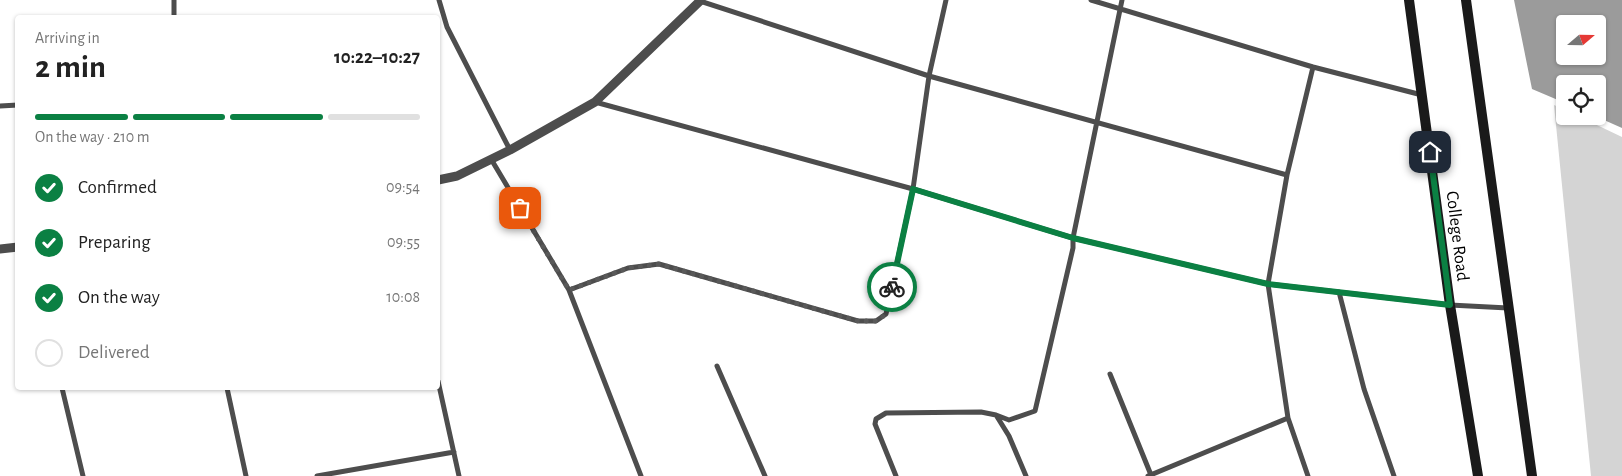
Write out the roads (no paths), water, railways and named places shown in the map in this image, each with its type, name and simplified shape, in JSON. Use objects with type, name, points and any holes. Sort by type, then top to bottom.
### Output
[{"type":"main road","name":"College Road","points":[[1409,0],[1450,305],[1478,476]]},
{"type":"main road","points":[[1466,0],[1532,476]]},
{"type":"street","points":[[174,0],[174,15]]},
{"type":"street","points":[[439,0],[447,27],[510,150]]},
{"type":"street","points":[[569,290],[628,268],[659,264],[858,321],[876,321],[886,314],[913,189],[929,76],[946,0]]},
{"type":"street","points":[[1091,0],[1313,68],[1423,95]]},
{"type":"street","points":[[896,476],[875,424],[876,419],[886,413],[982,412],[1009,420],[1035,411],[1073,248],[1073,238],[1122,0]]},
{"type":"street","points":[[440,180],[457,176],[510,150],[595,102],[700,1],[929,76],[1287,175]]},
{"type":"street","points":[[1308,476],[1288,418],[1268,284],[1287,175],[1313,68]]},
{"type":"street","points":[[595,102],[913,189],[1073,238],[1268,284],[1450,305],[1509,308]]},
{"type":"street","points":[[0,106],[15,105]]},
{"type":"street","points":[[491,159],[569,290],[641,476]]},
{"type":"street","points":[[0,249],[15,247]]},
{"type":"street","points":[[1339,292],[1364,389],[1394,476]]},
{"type":"street","points":[[717,366],[765,476]]},
{"type":"street","points":[[1110,374],[1150,475],[1288,418]]},
{"type":"street","points":[[62,390],[83,476]]},
{"type":"street","points":[[227,390],[246,476]]},
{"type":"street","points":[[440,390],[459,476]]},
{"type":"street","points":[[996,415],[1009,436],[1026,476]]},
{"type":"street","points":[[317,476],[454,452]]}]
